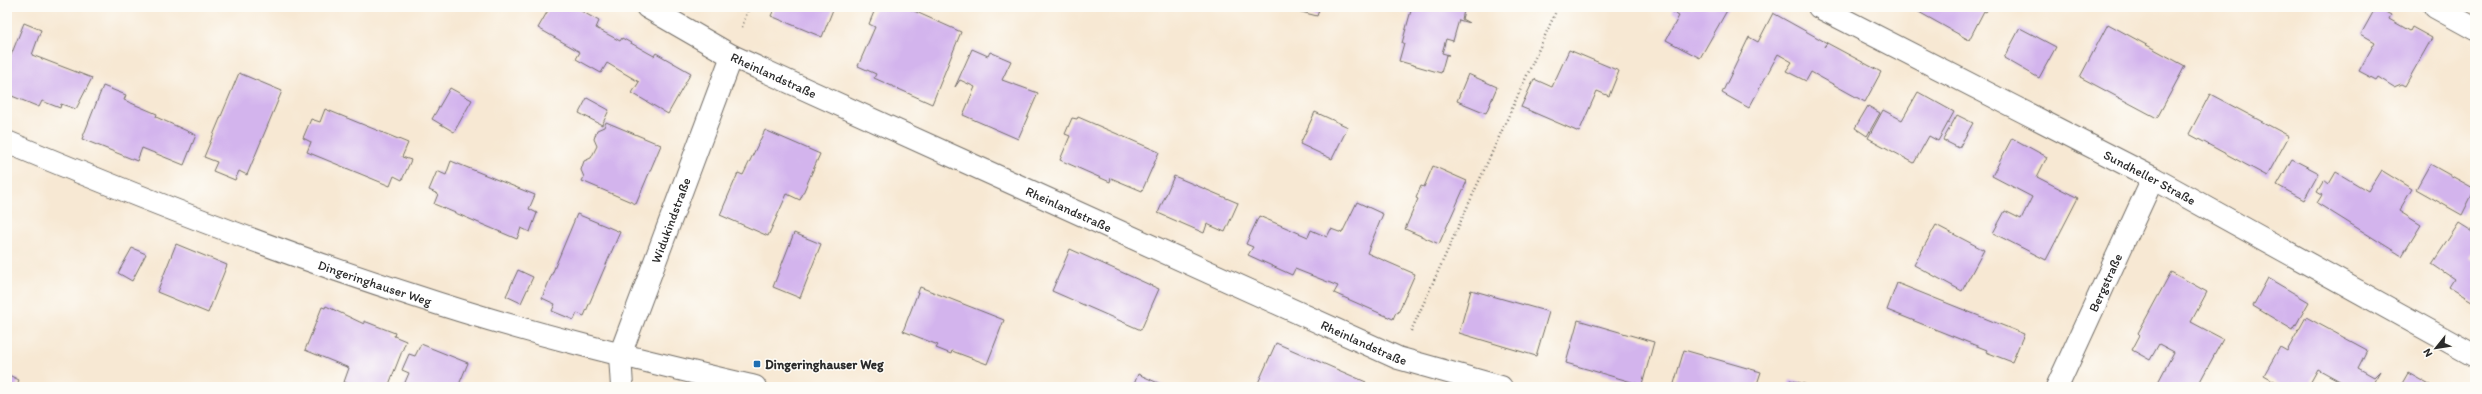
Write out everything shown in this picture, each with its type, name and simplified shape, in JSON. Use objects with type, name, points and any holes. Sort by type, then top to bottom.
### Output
[{"type":"street","name":"Rheinlandstraße","points":[[647,7],[732,56],[1398,358],[1501,387]]},
{"type":"street","name":"Sundheller Straße","points":[[1819,7],[2153,178],[2475,356]]},
{"type":"street","points":[[2435,7],[2475,29]]},
{"type":"street","name":"Widukindstraße","points":[[622,387],[620,355],[732,56]]},
{"type":"street","name":"Dingeringhauser Weg","points":[[7,142],[135,196],[415,296],[620,355],[755,387]]},
{"type":"street","name":"Bergstraße","points":[[2057,387],[2153,178]]},
{"type":"path","points":[[1398,358],[1558,7]]},
{"type":"building","points":[[550,7],[574,7],[599,21],[596,28],[620,41],[622,38],[654,56],[656,53],[691,73],[668,114],[632,93],[639,82],[607,63],[601,73],[576,59],[580,52],[538,28]]},
{"type":"building","points":[[775,7],[834,7],[822,37],[771,16]]},
{"type":"building","points":[[876,7],[905,7],[961,32],[932,104],[874,78],[876,74],[858,66],[875,27],[869,24]]},
{"type":"building","points":[[1282,7],[1320,7],[1317,16]]},
{"type":"building","points":[[1412,7],[1422,9],[1423,7],[1465,7],[1462,19],[1469,23],[1459,20],[1453,41],[1446,39],[1442,53],[1449,55],[1446,55],[1441,73],[1399,61],[1404,43],[1402,43]]},
{"type":"building","points":[[1674,7],[1729,7],[1700,58],[1666,40],[1679,16],[1672,12]]},
{"type":"building","points":[[1919,7],[1989,7],[1986,12],[1984,11],[1969,40],[1917,11]]},
{"type":"building","points":[[2376,7],[2391,15],[2389,19],[2410,31],[2412,27],[2432,38],[2405,86],[2401,84],[2394,87],[2378,77],[2376,80],[2359,71],[2375,42],[2361,34]]},
{"type":"building","points":[[1773,13],[1881,72],[1865,102],[1811,72],[1806,81],[1786,71],[1792,62],[1778,54],[1749,108],[1722,93],[1749,37],[1758,42]]},
{"type":"building","points":[[24,23],[41,30],[32,55],[92,78],[76,109],[61,104],[60,108],[42,101],[39,107],[7,94],[7,65]]},
{"type":"building","points":[[2108,24],[2185,66],[2157,118],[2080,77]]},
{"type":"building","points":[[2020,28],[2056,47],[2039,78],[2004,58]]},
{"type":"building","points":[[972,49],[988,56],[990,52],[1011,61],[1002,80],[1038,93],[1018,139],[963,115],[975,87],[960,80],[955,87]]},
{"type":"building","points":[[1569,50],[1619,71],[1609,96],[1597,91],[1579,132],[1521,107],[1534,79],[1552,87]]},
{"type":"building","points":[[239,73],[282,91],[247,175],[239,171],[235,180],[213,171],[217,162],[204,157]]},
{"type":"building","points":[[1468,74],[1497,87],[1486,113],[1457,101]]},
{"type":"building","points":[[103,86],[126,95],[124,100],[157,114],[156,117],[196,135],[184,165],[142,148],[137,161],[82,139]]},
{"type":"building","points":[[450,88],[472,100],[454,132],[432,119]]},
{"type":"building","points":[[1918,92],[1954,112],[1938,141],[1929,136],[1914,163],[1868,138],[1883,110],[1902,120]]},
{"type":"building","points":[[2210,94],[2289,136],[2267,176],[2189,134]]},
{"type":"building","points":[[587,98],[609,110],[602,125],[579,113]]},
{"type":"building","points":[[1868,106],[1880,113],[1867,136],[1855,128]]},
{"type":"building","points":[[325,109],[408,143],[402,157],[411,160],[402,180],[394,176],[390,186],[307,152],[311,142],[303,138],[311,119],[320,122]]},
{"type":"building","points":[[1315,112],[1348,127],[1332,159],[1300,144]]},
{"type":"building","points":[[1957,115],[1973,123],[1959,148],[1943,140]]},
{"type":"building","points":[[1078,117],[1159,152],[1142,191],[1111,178],[1110,182],[1060,160],[1070,136],[1065,134],[1072,118],[1077,119]]},
{"type":"building","points":[[606,122],[661,145],[636,204],[582,181],[584,177],[581,170],[584,161],[591,158],[597,146],[594,139],[597,130],[604,127]]},
{"type":"building","points":[[765,130],[820,154],[800,200],[787,194],[768,236],[720,215],[738,173],[743,175]]},
{"type":"building","points":[[2012,138],[2047,157],[2037,177],[2078,198],[2046,260],[1993,233],[2005,211],[2021,219],[2032,197],[1992,176]]},
{"type":"building","points":[[2292,159],[2319,173],[2304,200],[2277,185]]},
{"type":"building","points":[[451,161],[535,195],[529,209],[537,213],[530,232],[521,228],[517,239],[434,204],[438,194],[429,190],[437,171],[446,175]]},
{"type":"building","points":[[2430,164],[2475,189],[2462,215],[2416,189]]},
{"type":"building","points":[[1433,166],[1467,181],[1439,244],[1405,229],[1418,199],[1416,198],[1421,186],[1424,187]]},
{"type":"building","points":[[2381,170],[2412,189],[2399,211],[2421,225],[2402,256],[2317,203],[2322,195],[2317,192],[2324,180],[2329,184],[2336,172],[2368,191]]},
{"type":"building","points":[[1174,176],[1238,203],[1225,232],[1207,224],[1204,233],[1158,213]]},
{"type":"building","points":[[1357,202],[1383,214],[1367,253],[1415,274],[1398,313],[1396,312],[1393,319],[1334,293],[1338,286],[1295,269],[1292,275],[1248,255],[1253,247],[1246,244],[1259,216],[1308,237],[1311,230],[1327,237],[1331,229],[1342,233]]},
{"type":"building","points":[[577,214],[620,232],[584,316],[577,313],[574,320],[552,311],[555,304],[542,298]]},
{"type":"building","points":[[2459,223],[2475,233],[2475,249],[2470,257],[2475,260],[2475,303],[2449,287],[2454,279],[2432,264]]},
{"type":"building","points":[[1936,225],[1984,250],[1962,291],[1914,265]]},
{"type":"building","points":[[794,233],[821,244],[800,298],[773,287]]},
{"type":"building","points":[[176,244],[227,265],[208,313],[157,292]]},
{"type":"building","points":[[132,248],[146,254],[132,281],[118,273]]},
{"type":"building","points":[[1070,249],[1159,289],[1141,330],[1052,291]]},
{"type":"building","points":[[518,270],[533,277],[521,303],[506,296]]},
{"type":"building","points":[[2171,272],[2207,292],[2191,322],[2223,339],[2197,387],[2162,387],[2157,384],[2174,352],[2159,344],[2150,360],[2132,350],[2140,335],[2138,333]]},
{"type":"building","points":[[2268,278],[2309,302],[2293,330],[2253,306]]},
{"type":"building","points":[[1897,283],[2024,334],[2012,362],[1986,352],[1987,350],[1887,310]]},
{"type":"building","points":[[920,287],[1004,320],[987,364],[952,351],[951,354],[936,348],[938,345],[903,331]]},
{"type":"building","points":[[1471,290],[1549,312],[1536,356],[1459,333]]},
{"type":"building","points":[[326,306],[364,324],[364,321],[395,333],[394,336],[406,341],[388,387],[356,387],[344,382],[349,368],[305,350],[322,307],[325,308]]},
{"type":"building","points":[[2306,317],[2367,350],[2358,368],[2374,377],[2380,371],[2371,387],[2346,387],[2347,385],[2318,369],[2308,387],[2285,387],[2264,375],[2280,347],[2287,351]]},
{"type":"building","points":[[1578,320],[1654,342],[1642,385],[1566,363]]},
{"type":"building","points":[[1276,343],[1366,382],[1364,387],[1266,387],[1258,383]]},
{"type":"building","points":[[421,344],[468,363],[458,387],[403,387],[409,373],[402,370],[409,354],[415,356]]},
{"type":"building","points":[[1684,350],[1761,372],[1756,387],[1673,387]]},
{"type":"building","points":[[2408,373],[2433,387],[2400,387]]},
{"type":"building","points":[[7,374],[19,380],[16,387],[7,387]]},
{"type":"building","points":[[1138,374],[1167,387],[1133,387]]},
{"type":"building","points":[[1790,380],[1815,387],[1788,387]]},
{"type":"place","name":"Dingeringhauser Weg","points":[[757,364]]}]
